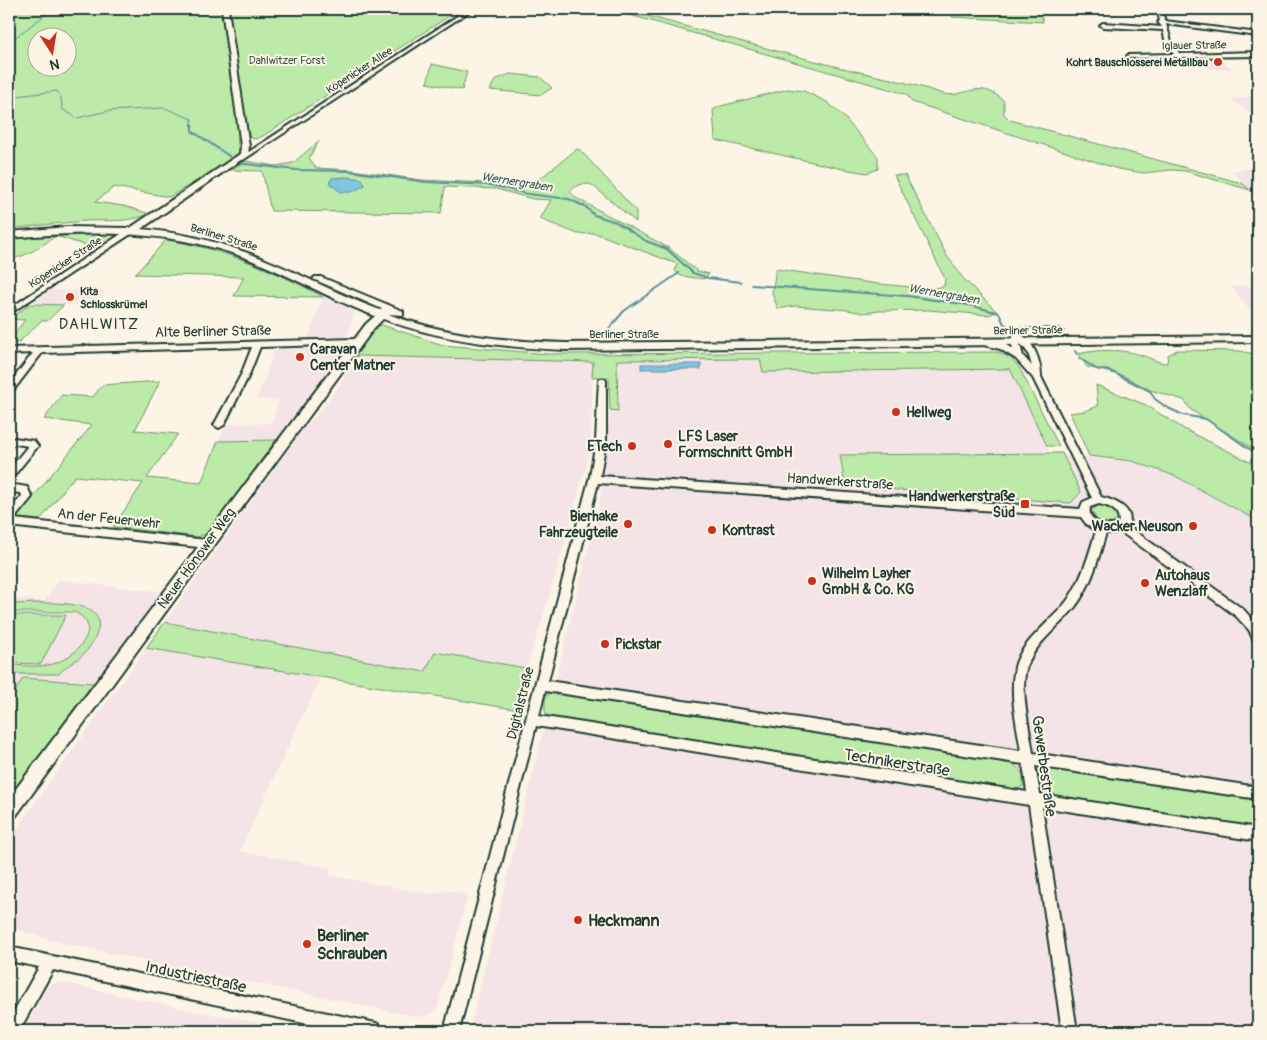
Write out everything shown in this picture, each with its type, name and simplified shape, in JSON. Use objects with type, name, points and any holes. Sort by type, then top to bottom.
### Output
[{"type":"main road","points":[[225,9],[244,154]]},
{"type":"main road","name":"Köpenicker Straße","points":[[136,228],[244,154]]},
{"type":"main road","name":"Berliner Straße","points":[[9,230],[71,225],[136,228],[178,236],[227,249],[384,312],[461,337],[545,346],[987,343],[1016,339],[1027,342],[1258,340]]},
{"type":"main road","name":"Berliner Straße","points":[[9,235],[58,230],[136,228]]},
{"type":"main road","name":"Berliner Straße","points":[[384,312],[464,330],[545,338],[1016,339],[1258,332]]},
{"type":"main road","name":"Neuer Hönower Weg","points":[[9,811],[357,342],[384,312]]},
{"type":"street","name":"Köpenicker Allee","points":[[244,154],[258,148],[471,9]]},
{"type":"street","points":[[1159,9],[1163,29],[1169,44],[1179,56]]},
{"type":"street","points":[[1247,9],[1258,10]]},
{"type":"street","points":[[1162,22],[1258,34]]},
{"type":"street","points":[[1103,25],[1163,29]]},
{"type":"street","name":"Iglauer Straße","points":[[1130,56],[1258,54]]},
{"type":"street","name":"Köpenicker Straße","points":[[9,312],[136,228]]},
{"type":"street","points":[[1016,339],[1019,357]]},
{"type":"street","name":"Alte Berliner Straße","points":[[9,350],[357,342]]},
{"type":"street","points":[[1027,342],[1036,364],[1037,377]]},
{"type":"street","points":[[987,343],[1003,347],[1019,357],[1037,377],[1098,500]]},
{"type":"street","points":[[219,425],[257,344]]},
{"type":"street","points":[[9,390],[41,350]]},
{"type":"street","name":"Digitalstraße","points":[[451,1031],[594,479],[602,441],[602,381]]},
{"type":"street","points":[[9,444],[15,441],[31,443],[33,446],[9,475]]},
{"type":"street","name":"Handwerkerstraße","points":[[594,479],[1084,513]]},
{"type":"street","name":"An der Feuerwehr","points":[[9,488],[24,490],[27,497],[9,520]]},
{"type":"street","points":[[1098,500],[1112,504],[1121,510],[1126,521],[1122,527],[1113,530],[1102,529],[1089,520],[1084,513],[1086,504],[1098,500]]},
{"type":"street","name":"An der Feuerwehr","points":[[9,520],[207,544]]},
{"type":"street","points":[[1122,527],[1240,613],[1253,626],[1258,638]]},
{"type":"street","name":"Gewerbestraße","points":[[1069,1031],[1018,692],[1021,666],[1033,645],[1072,603],[1086,580],[1102,529]]},
{"type":"street","name":"Technikerstraße","points":[[541,685],[1258,793]]},
{"type":"street","name":"Technikerstraße","points":[[531,720],[1258,835]]},
{"type":"street","name":"Industriestraße","points":[[9,954],[376,1031]]},
{"type":"street","points":[[11,1031],[50,962]]},
{"type":"shaded area","points":[[1218,57],[1232,69],[1210,69],[1196,58]]},
{"type":"shaded area","points":[[1258,96],[1258,117],[1230,99]]},
{"type":"shaded area","points":[[1258,167],[1258,199],[1231,171]]},
{"type":"shaded area","points":[[1230,286],[1258,286],[1258,315],[1254,315]]},
{"type":"shaded area","name":"Kita Schlosskrümel","points":[[51,290],[106,291],[94,306],[31,304]]},
{"type":"shaded area","points":[[323,297],[355,311],[347,337],[308,338]]},
{"type":"shaded area","points":[[335,348],[338,350],[338,357],[276,440],[218,441],[226,424],[272,423],[279,400],[256,399],[274,349]]},
{"type":"shaded area","points":[[359,356],[593,362],[591,447],[556,574],[527,668],[435,652],[425,672],[165,622],[302,430],[322,409]]},
{"type":"shaded area","points":[[760,359],[763,372],[1010,369],[1051,456],[1098,457],[1134,462],[1174,476],[1258,522],[1258,1031],[469,1031],[599,505],[610,410],[618,410],[617,360]]},
{"type":"shaded area","points":[[58,580],[164,592],[93,683],[23,678],[9,702],[9,598],[44,601]]},
{"type":"shaded area","points":[[146,648],[321,676],[240,851],[331,868],[329,875],[431,894],[447,890],[468,895],[438,1007],[434,1013],[418,1017],[49,940],[9,927],[9,839]]},
{"type":"shaded area","points":[[59,982],[195,1011],[306,1031],[23,1031],[48,986]]},
{"type":"green space","points":[[9,9],[223,9],[242,137],[237,138],[239,151],[235,159],[169,197],[114,187],[95,202],[124,206],[150,214],[142,217],[126,220],[9,229]]},
{"type":"green space","name":"Dahlwitzer Forst","points":[[227,9],[460,9],[263,136],[255,139],[246,136]]},
{"type":"green space","points":[[609,9],[622,9],[948,95],[986,90],[1004,101],[1004,114],[1010,120],[1242,183],[1250,190],[1185,171],[1171,170],[1144,173],[1118,169],[912,102],[906,94]]},
{"type":"green space","points":[[954,9],[1039,9],[1043,22],[952,17]]},
{"type":"green space","points":[[432,64],[467,72],[462,90],[427,83]]},
{"type":"green space","points":[[510,74],[540,77],[552,88],[541,95],[490,90],[495,80]]},
{"type":"green space","points":[[788,89],[804,91],[827,102],[843,116],[878,157],[878,169],[867,173],[843,169],[715,140],[713,110],[721,106]]},
{"type":"green space","points":[[319,141],[309,158],[316,168],[353,170],[421,180],[488,183],[516,187],[533,184],[577,149],[580,150],[636,211],[636,222],[592,185],[583,184],[575,187],[570,192],[576,198],[669,248],[697,271],[709,274],[704,279],[681,276],[675,271],[677,264],[595,233],[578,234],[540,219],[551,200],[533,199],[496,189],[445,187],[441,213],[271,211],[262,171],[231,170],[245,161],[275,166],[293,163]]},
{"type":"green space","points":[[894,175],[905,175],[947,256],[963,278],[997,312],[988,315],[928,310],[863,313],[795,306],[778,309],[772,293],[776,269],[871,283],[930,289],[944,286],[945,279]]},
{"type":"green space","points":[[113,232],[97,249],[56,236],[27,254],[9,258],[9,238],[39,234]]},
{"type":"green space","points":[[166,240],[207,248],[247,261],[323,297],[234,296],[244,277],[135,274]]},
{"type":"green space","points":[[31,304],[64,305],[47,321],[41,321],[18,343],[9,344],[9,340],[25,320],[9,319]]},
{"type":"green space","points":[[382,325],[443,345],[548,354],[997,352],[1011,358],[1020,369],[1059,446],[1047,446],[1010,369],[763,372],[760,359],[617,360],[618,411],[610,410],[609,377],[592,377],[593,362],[359,356],[352,358],[376,327]]},
{"type":"green space","points":[[1110,350],[1134,353],[1167,363],[1168,355],[1177,350],[1240,351],[1258,355],[1258,452],[1191,410],[1184,400],[1150,390],[1124,376],[1087,367],[1079,354]]},
{"type":"green space","points":[[160,381],[135,430],[178,434],[147,478],[201,483],[218,441],[276,440],[208,533],[198,537],[113,527],[143,483],[75,476],[40,520],[16,518],[92,425],[44,419],[62,395],[93,397],[102,385]]},
{"type":"green space","points":[[1096,385],[1146,405],[1184,429],[1258,466],[1258,521],[1175,476],[1132,461],[1089,456],[1070,413],[1085,411],[1098,406]]},
{"type":"green space","points":[[1062,453],[1081,492],[1071,503],[845,486],[840,455]]},
{"type":"green space","points":[[1099,505],[1113,509],[1119,516],[1119,523],[1112,526],[1098,521],[1091,511]]},
{"type":"green space","points":[[58,603],[76,605],[89,610],[97,618],[98,631],[85,653],[59,674],[9,674],[9,665],[47,665],[69,656],[83,642],[87,634],[87,625],[83,618],[74,612],[9,612],[9,604]]},
{"type":"green space","points":[[9,615],[66,615],[41,664],[9,663]]},
{"type":"green space","points":[[165,622],[425,672],[435,652],[531,669],[519,710],[146,648]]},
{"type":"green space","points":[[23,678],[93,683],[9,797],[9,702]]},
{"type":"green space","points":[[561,691],[1010,760],[1023,774],[1023,786],[1014,791],[551,718],[545,712],[545,700],[548,694]]},
{"type":"green space","points":[[1048,766],[1258,799],[1258,830],[1053,797],[1040,784],[1039,774]]},
{"type":"water","points":[[332,178],[362,179],[365,185],[352,192],[341,192],[329,183]]},
{"type":"water","points":[[641,364],[701,364],[701,369],[641,369]]},
{"type":"waterway","points":[[9,48],[13,39],[53,9]]},
{"type":"waterway","name":"Wernergraben","points":[[9,97],[57,91],[61,97],[62,109],[77,118],[108,111],[165,108],[192,119],[192,131],[229,156],[231,161]]},
{"type":"waterway","name":"Wernergraben","points":[[238,163],[296,170],[350,171],[426,182],[491,185],[528,194],[569,199],[586,207],[594,215],[616,222],[646,241],[667,249],[693,273],[708,278],[741,282]]},
{"type":"waterway","points":[[607,331],[624,311],[679,273]]},
{"type":"waterway","name":"Wernergraben","points":[[752,285],[907,296],[969,305],[999,313],[1004,324],[1012,328],[1060,328],[1064,331]]},
{"type":"waterway","name":"Wernergraben","points":[[1079,358],[1096,369],[1110,371],[1150,391],[1155,399],[1166,407],[1183,415],[1206,419],[1258,455]]},
{"type":"place","name":"Kohrt Bauschlosserei Metallbau","points":[[1218,62]]},
{"type":"place","name":"Kita Schlosskrümel","points":[[70,297]]},
{"type":"place","name":"Caravan Center Matner","points":[[300,357]]},
{"type":"place","name":"Hellweg","points":[[896,412]]},
{"type":"place","name":"LFS Laser Formschnitt GmbH","points":[[668,444]]},
{"type":"place","name":"ETech","points":[[632,446]]},
{"type":"place","name":"Handwerkerstraße Süd","points":[[1025,504]]},
{"type":"place","name":"Bierhake Fahrzeugteile","points":[[628,524]]},
{"type":"place","name":"Wacker Neuson","points":[[1193,526]]},
{"type":"place","name":"Kontrast","points":[[712,530]]},
{"type":"place","name":"Wilhelm Layher GmbH & Co. KG","points":[[812,581]]},
{"type":"place","name":"Autohaus Wenzlaff","points":[[1145,583]]},
{"type":"place","name":"Pickstar","points":[[605,644]]},
{"type":"place","name":"Heckmann","points":[[578,920]]},
{"type":"place","name":"Berliner Schrauben","points":[[307,944]]},
{"type":"district","name":"DAHLWITZ","points":[[99,324]]}]
